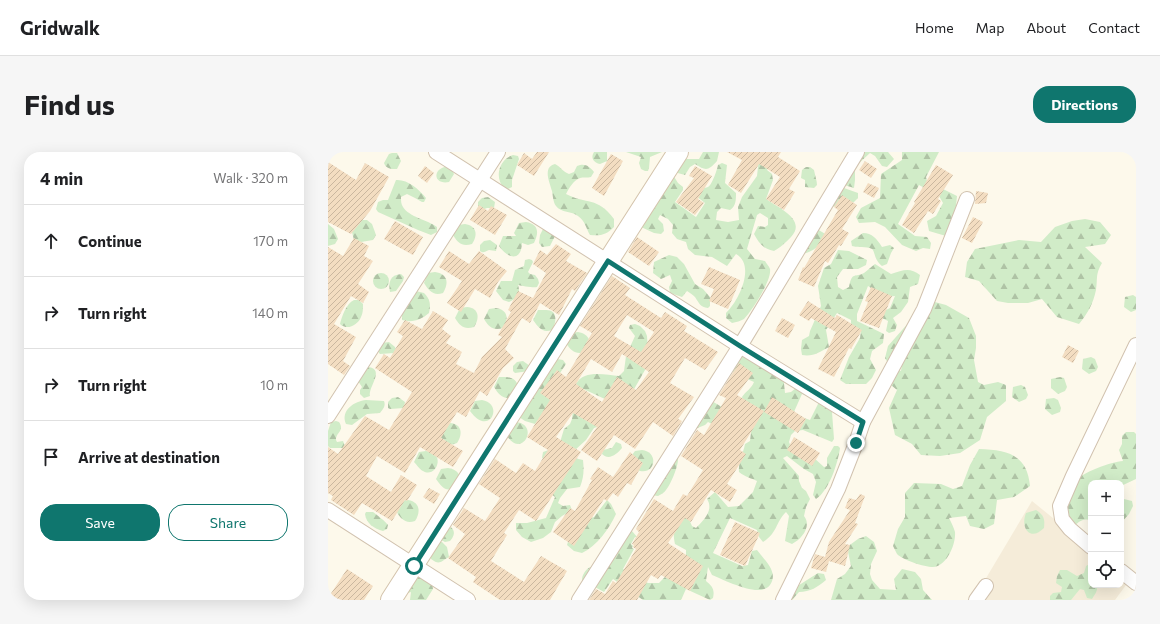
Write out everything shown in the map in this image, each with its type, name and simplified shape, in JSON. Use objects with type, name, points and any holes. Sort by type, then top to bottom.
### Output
[{"type":"street","points":[[436,152],[740,346],[863,422]]},
{"type":"street","points":[[328,416],[498,152]]},
{"type":"street","points":[[392,600],[678,152]]},
{"type":"street","points":[[578,600],[740,346],[857,152]]},
{"type":"street","points":[[783,600],[838,489],[863,422],[924,309],[967,199]]},
{"type":"street","points":[[1088,544],[1070,529],[1062,519],[1060,506],[1136,345]]},
{"type":"street","points":[[328,510],[468,600]]},
{"type":"street","points":[[1124,573],[1136,583]]},
{"type":"street","points":[[976,600],[986,586]]},
{"type":"shaded area","points":[[1032,501],[1088,547],[1088,588],[1124,588],[1115,600],[973,600]]},
{"type":"shaded area","points":[[1124,577],[1129,581],[1124,588]]},
{"type":"green space","points":[[594,152],[607,152],[607,161],[600,164],[596,163],[593,160]]},
{"type":"green space","points":[[626,152],[662,152],[650,157],[648,171],[645,171],[641,169],[639,163],[641,157]]},
{"type":"green space","points":[[703,152],[719,152],[717,161],[707,169],[695,164],[690,167],[685,175],[674,172],[673,175],[678,183],[683,187],[683,190],[675,202],[696,217],[705,203],[696,196],[701,188],[710,186],[718,165],[722,163],[727,165],[725,183],[736,193],[736,200],[735,205],[730,210],[721,208],[717,212],[716,220],[728,222],[739,220],[738,207],[742,197],[757,176],[759,158],[770,156],[767,170],[772,174],[773,180],[766,199],[784,210],[794,220],[796,225],[795,231],[787,241],[774,251],[770,250],[762,245],[754,234],[758,226],[765,227],[768,225],[768,218],[760,213],[757,215],[747,249],[755,259],[765,261],[770,269],[770,274],[761,295],[744,319],[732,323],[726,318],[726,313],[736,300],[743,283],[745,266],[742,259],[736,254],[727,266],[712,257],[695,255],[688,249],[686,242],[677,239],[672,233],[673,225],[668,219],[660,215],[658,219],[663,224],[664,231],[661,234],[654,233],[641,227],[678,159],[699,159]]},
{"type":"green space","points":[[860,152],[888,152],[894,159],[887,167],[882,166],[875,156],[870,153],[855,167],[854,188],[841,184]]},
{"type":"green space","points":[[902,152],[939,152],[926,177],[927,181],[957,196],[956,206],[946,236],[929,231],[927,221],[936,216],[943,203],[939,196],[919,185],[898,224],[915,236],[927,237],[931,243],[930,249],[923,248],[916,251],[902,245],[885,227],[875,222],[859,223],[856,217],[861,208],[880,198],[881,174],[902,160]]},
{"type":"green space","points":[[397,153],[401,161],[397,169],[387,168],[384,163],[389,154]]},
{"type":"green space","points":[[513,155],[518,156],[519,159],[512,180],[512,187],[508,189],[504,188],[501,184],[499,174],[504,160]]},
{"type":"green space","points":[[555,164],[569,174],[574,172],[577,166],[582,165],[589,167],[594,172],[591,177],[576,180],[566,194],[592,202],[602,207],[614,219],[614,227],[611,230],[603,234],[590,235],[584,222],[576,214],[561,210],[556,206],[548,176],[549,168]]},
{"type":"green space","points":[[445,167],[450,167],[454,174],[449,182],[440,181],[436,177],[438,171]]},
{"type":"green space","points":[[806,167],[810,167],[814,170],[817,185],[814,188],[805,187],[805,180],[801,178],[802,170]]},
{"type":"green space","points":[[396,180],[404,181],[412,185],[426,198],[424,202],[422,202],[407,194],[401,197],[401,204],[414,216],[437,227],[437,232],[431,235],[378,212],[376,209],[378,202],[388,200]]},
{"type":"green space","points":[[844,188],[858,193],[858,198],[854,202],[847,202],[832,207],[829,204],[840,189]]},
{"type":"green space","points":[[488,197],[495,202],[494,208],[482,210],[478,208],[478,202],[482,198]]},
{"type":"green space","points":[[1085,219],[1100,222],[1111,235],[1105,244],[1085,247],[1102,263],[1098,274],[1092,304],[1079,324],[1057,317],[1042,299],[1028,303],[1008,303],[997,301],[979,281],[965,277],[967,262],[975,249],[1019,240],[1041,242],[1055,227],[1072,221]]},
{"type":"green space","points":[[362,220],[367,220],[372,224],[376,235],[373,240],[361,242],[354,240],[352,232]]},
{"type":"green space","points":[[526,222],[536,227],[537,236],[534,243],[528,245],[522,243],[519,254],[516,256],[510,256],[499,246],[503,236],[516,236],[514,233],[519,223]]},
{"type":"green space","points":[[328,224],[334,229],[338,239],[335,244],[328,246]]},
{"type":"green space","points":[[465,224],[472,227],[475,231],[476,234],[472,244],[463,245],[453,235],[458,225]]},
{"type":"green space","points":[[547,227],[555,236],[550,246],[542,247],[539,243],[540,235],[543,229]]},
{"type":"green space","points":[[817,229],[827,235],[816,248],[810,252],[802,254]]},
{"type":"green space","points":[[863,233],[874,237],[882,247],[890,245],[894,248],[887,264],[882,266],[879,264],[872,249],[852,246],[851,241]]},
{"type":"green space","points":[[490,240],[497,245],[496,251],[489,250],[481,252],[480,245],[484,241]]},
{"type":"green space","points":[[838,250],[849,251],[867,260],[866,265],[858,269],[843,269],[837,277],[838,287],[843,290],[849,287],[851,279],[854,276],[864,273],[875,264],[891,274],[903,270],[910,270],[920,275],[918,284],[910,287],[908,302],[901,312],[893,318],[897,325],[895,331],[889,333],[886,331],[888,321],[882,318],[884,311],[890,308],[895,296],[885,297],[868,286],[857,314],[857,321],[884,334],[883,343],[872,351],[870,359],[876,370],[872,378],[866,384],[846,384],[840,380],[849,357],[860,338],[861,330],[851,325],[851,320],[837,313],[826,330],[829,347],[813,355],[802,355],[802,340],[809,336],[821,306],[818,286],[824,268],[831,264]]},
{"type":"green space","points":[[669,255],[677,257],[684,264],[695,284],[703,289],[710,297],[710,306],[708,308],[701,306],[695,297],[687,291],[682,297],[670,293],[669,287],[672,281],[670,275],[661,279],[653,273],[654,262]]},
{"type":"green space","points":[[529,259],[533,262],[528,272],[535,275],[538,279],[539,283],[537,287],[518,285],[519,293],[514,299],[509,302],[503,300],[496,291],[501,281],[512,281],[515,270],[524,266],[525,260]]},
{"type":"green space","points":[[435,272],[443,275],[447,282],[443,293],[440,294],[432,292],[424,283],[428,273]]},
{"type":"green space","points":[[378,273],[384,273],[389,278],[387,287],[384,289],[378,289],[373,284],[373,278]]},
{"type":"green space","points":[[401,274],[404,277],[403,281],[396,291],[390,292],[389,285],[392,277]]},
{"type":"green space","points":[[416,291],[424,293],[428,297],[430,304],[429,313],[416,320],[402,320],[402,314]]},
{"type":"green space","points":[[1133,295],[1136,297],[1136,310],[1131,312],[1124,307],[1125,297]]},
{"type":"green space","points":[[354,300],[359,300],[363,304],[363,311],[360,320],[355,325],[349,327],[343,326],[340,324],[343,314],[349,304]]},
{"type":"green space","points":[[931,301],[946,305],[969,318],[976,336],[974,360],[978,382],[984,385],[998,382],[1006,385],[1006,401],[987,417],[980,440],[960,453],[940,456],[921,455],[912,444],[895,435],[889,408],[897,390],[885,380],[890,366],[901,371],[902,364],[888,362],[886,360],[885,358],[888,346],[910,321]]},
{"type":"green space","points":[[467,307],[476,311],[478,317],[474,327],[465,328],[455,318],[460,308]]},
{"type":"green space","points":[[496,308],[503,311],[506,315],[507,318],[503,328],[494,329],[484,319],[489,309]]},
{"type":"green space","points":[[538,310],[549,310],[554,314],[555,323],[552,330],[546,331],[541,329],[533,320]]},
{"type":"green space","points":[[635,324],[640,326],[645,331],[647,336],[649,363],[633,391],[605,424],[594,428],[586,440],[574,451],[574,458],[583,460],[584,467],[580,487],[567,489],[558,503],[563,506],[570,505],[573,513],[584,521],[594,517],[607,500],[611,504],[616,514],[598,542],[582,553],[574,551],[567,545],[569,538],[567,513],[555,522],[551,532],[543,538],[531,542],[522,537],[516,530],[516,523],[527,523],[546,518],[555,497],[534,481],[554,465],[542,458],[543,452],[560,446],[564,429],[570,424],[572,419],[573,410],[590,421],[607,400],[579,387],[576,384],[584,376],[602,374],[619,376],[624,371],[626,356],[635,336],[629,328],[630,325]]},
{"type":"green space","points":[[578,332],[588,337],[590,341],[585,352],[574,352],[566,343],[571,333]]},
{"type":"green space","points":[[389,342],[395,347],[396,350],[394,353],[380,354],[378,347],[382,343]]},
{"type":"green space","points":[[734,351],[783,374],[785,393],[791,392],[796,388],[812,398],[802,394],[793,414],[810,420],[819,402],[832,412],[834,439],[832,442],[803,430],[795,431],[791,435],[789,442],[791,447],[813,457],[824,467],[827,466],[827,458],[834,446],[838,446],[840,448],[832,476],[821,495],[816,499],[813,495],[816,482],[813,474],[787,456],[783,458],[799,476],[799,481],[802,488],[806,491],[810,499],[804,516],[807,524],[805,532],[796,542],[792,544],[785,541],[789,516],[786,512],[771,535],[763,542],[759,537],[757,530],[730,518],[713,553],[742,566],[748,565],[752,551],[757,550],[772,571],[772,580],[770,585],[765,589],[751,589],[733,584],[712,575],[708,567],[706,581],[714,592],[713,598],[710,600],[686,589],[681,600],[643,600],[613,579],[604,592],[593,586],[583,585],[582,577],[584,573],[590,567],[595,567],[625,523],[638,538],[635,537],[631,544],[633,546],[632,548],[634,549],[623,569],[648,583],[659,583],[686,555],[686,550],[675,544],[674,540],[674,528],[679,513],[688,517],[692,526],[696,528],[709,511],[709,503],[707,499],[715,492],[728,507],[739,506],[753,492],[757,481],[741,474],[739,469],[745,444],[750,441],[751,432],[745,416],[742,397],[754,382],[732,371]]},
{"type":"green space","points":[[1091,357],[1095,359],[1098,367],[1096,371],[1089,374],[1082,369],[1083,359]]},
{"type":"green space","points":[[557,359],[563,360],[566,364],[558,376],[553,400],[535,424],[525,421],[516,415]]},
{"type":"green space","points":[[523,361],[530,366],[529,371],[515,373],[513,371],[513,366],[517,362]]},
{"type":"green space","points":[[369,367],[374,369],[376,375],[370,396],[364,398],[360,394],[362,387],[358,381],[366,368]]},
{"type":"green space","points":[[499,377],[510,378],[516,382],[518,385],[513,397],[504,397],[496,390],[494,387]]},
{"type":"green space","points":[[1060,377],[1064,378],[1067,387],[1065,391],[1058,394],[1051,388],[1051,379]]},
{"type":"green space","points":[[1021,385],[1025,387],[1028,395],[1026,399],[1019,402],[1012,397],[1013,387]]},
{"type":"green space","points":[[398,397],[405,402],[404,408],[388,408],[388,402],[392,398]]},
{"type":"green space","points":[[1054,398],[1058,400],[1061,408],[1060,412],[1052,415],[1045,409],[1046,399]]},
{"type":"green space","points":[[366,400],[384,401],[385,403],[383,409],[380,413],[367,414],[352,425],[346,424],[345,414],[350,407],[357,402]]},
{"type":"green space","points":[[482,400],[489,403],[493,412],[492,417],[483,421],[477,418],[470,411],[475,401]]},
{"type":"green space","points":[[710,400],[722,407],[716,426],[708,422],[705,425],[695,429]]},
{"type":"green space","points":[[336,421],[341,425],[341,430],[336,437],[336,440],[337,442],[343,441],[345,446],[343,448],[330,448],[328,446],[328,431],[331,422]]},
{"type":"green space","points":[[516,422],[526,427],[528,431],[526,440],[519,444],[514,443],[507,436]]},
{"type":"green space","points":[[450,423],[457,425],[461,433],[457,443],[451,445],[440,437]]},
{"type":"green space","points":[[1126,432],[1134,432],[1136,434],[1136,479],[1124,485],[1124,480],[1088,480],[1088,520],[1083,520],[1073,527],[1061,511],[1068,492],[1078,478],[1090,471],[1104,465],[1123,461],[1119,450],[1122,444],[1122,436]]},
{"type":"green space","points":[[616,442],[621,444],[622,448],[618,452],[610,457],[602,454],[603,450],[612,448]]},
{"type":"green space","points":[[979,449],[1007,453],[1020,460],[1025,467],[1030,486],[1014,497],[997,500],[994,524],[984,529],[970,526],[966,516],[949,518],[955,532],[954,542],[950,554],[938,566],[924,566],[909,561],[897,554],[893,546],[898,529],[905,517],[905,493],[914,483],[941,484],[953,489],[962,486],[970,465]]},
{"type":"green space","points":[[642,450],[648,452],[653,459],[651,467],[648,470],[643,471],[637,470],[632,455],[635,451]]},
{"type":"green space","points":[[426,451],[436,456],[438,460],[435,469],[428,473],[421,470],[414,462],[419,452]]},
{"type":"green space","points":[[678,457],[674,474],[666,490],[658,496],[650,495]]},
{"type":"green space","points":[[448,468],[456,471],[460,477],[455,488],[452,489],[446,489],[436,479],[441,469]]},
{"type":"green space","points":[[1124,499],[1132,501],[1133,506],[1124,520]]},
{"type":"green space","points":[[408,500],[417,505],[419,511],[417,518],[412,522],[404,520],[396,511],[401,501]]},
{"type":"green space","points":[[1036,510],[1043,518],[1044,528],[1034,534],[1025,528],[1024,519],[1026,513]]},
{"type":"green space","points":[[366,512],[373,512],[379,516],[388,525],[387,529],[383,531],[371,525],[367,520],[365,514]]},
{"type":"green space","points":[[446,524],[453,529],[454,533],[450,541],[445,542],[439,539]]},
{"type":"green space","points":[[866,536],[874,542],[877,551],[871,564],[870,574],[872,580],[880,589],[896,590],[894,579],[902,569],[915,572],[921,579],[923,590],[932,600],[831,600],[837,579],[845,574],[851,566],[847,547],[858,539]]},
{"type":"green space","points":[[439,542],[442,542],[447,547],[449,557],[442,561],[436,562],[431,559],[431,554]]},
{"type":"green space","points":[[1088,565],[1088,588],[1097,588],[1092,599],[1087,598],[1084,590],[1080,589],[1071,600],[1050,600],[1050,596],[1053,593],[1061,592],[1062,587],[1056,583],[1060,570],[1067,570],[1077,576],[1084,573],[1086,566]]},
{"type":"green space","points":[[818,573],[824,574],[826,580],[820,585],[814,589],[799,592],[792,600],[779,600],[796,587]]},
{"type":"green space","points":[[415,574],[432,583],[433,589],[426,600],[410,600],[411,592],[405,594]]},
{"type":"building","points":[[537,152],[549,152],[534,176],[517,165],[524,153],[532,159]]},
{"type":"building","points":[[727,152],[781,152],[778,157],[800,171],[789,189],[795,192],[784,210],[766,199],[780,177],[759,164],[741,193],[728,185],[742,160]]},
{"type":"building","points":[[611,154],[623,161],[604,196],[592,188]]},
{"type":"building","points":[[865,161],[877,169],[871,178],[859,170]]},
{"type":"building","points":[[328,162],[356,180],[365,163],[389,177],[370,211],[351,234],[328,222]]},
{"type":"building","points":[[936,165],[953,175],[938,199],[941,201],[933,214],[928,211],[914,233],[902,225]]},
{"type":"building","points":[[425,166],[434,173],[427,183],[418,176]]},
{"type":"building","points":[[695,166],[712,176],[698,199],[704,203],[695,215],[676,202],[694,178],[689,176]]},
{"type":"building","points":[[868,183],[879,188],[874,198],[863,192]]},
{"type":"building","points":[[976,191],[988,193],[986,203],[975,204]]},
{"type":"building","points":[[842,195],[857,205],[842,229],[849,233],[841,246],[839,245],[828,263],[825,261],[814,287],[798,280],[803,267],[804,268],[838,210],[834,207]]},
{"type":"building","points":[[479,205],[488,211],[491,206],[507,215],[495,235],[470,220]]},
{"type":"building","points":[[973,217],[983,222],[972,243],[962,238]]},
{"type":"building","points":[[395,221],[423,237],[413,255],[384,239]]},
{"type":"building","points":[[637,237],[659,252],[649,266],[628,252]]},
{"type":"building","points":[[354,238],[369,246],[364,256],[373,261],[358,284],[369,292],[363,303],[351,296],[334,324],[356,337],[343,361],[350,366],[344,375],[328,364],[328,247],[343,256]]},
{"type":"building","points":[[556,244],[571,254],[566,261],[587,273],[575,291],[572,289],[559,315],[540,303],[530,323],[522,318],[505,349],[514,358],[503,368],[487,396],[480,391],[466,417],[457,412],[441,438],[463,451],[453,467],[420,447],[405,473],[377,456],[366,476],[391,492],[401,475],[417,485],[407,501],[405,500],[392,521],[362,503],[354,515],[331,500],[333,496],[328,493],[328,447],[338,454],[365,416],[389,430],[412,392],[375,368],[384,354],[390,358],[403,336],[397,332],[405,320],[422,329],[433,311],[448,320],[442,329],[451,336],[446,343],[462,352],[456,364],[474,373],[482,357],[502,337],[498,335],[511,312],[508,310],[518,291],[533,298],[546,273],[533,264],[540,250],[547,255]]},
{"type":"building","points":[[449,251],[469,264],[479,251],[507,271],[498,282],[490,298],[475,289],[461,312],[447,303],[462,281],[439,267]]},
{"type":"building","points":[[709,267],[740,280],[728,309],[709,301],[714,289],[701,284]]},
{"type":"building","points":[[612,276],[630,288],[625,295],[661,318],[665,312],[687,326],[684,331],[718,352],[705,370],[685,358],[670,383],[694,397],[678,419],[682,421],[673,436],[653,422],[635,449],[614,435],[597,461],[581,450],[597,427],[573,413],[556,437],[581,452],[536,521],[519,510],[504,533],[507,535],[491,561],[524,582],[541,556],[567,571],[550,600],[500,600],[473,582],[476,577],[448,558],[465,534],[453,525],[464,508],[485,521],[500,498],[479,484],[495,459],[516,473],[523,463],[535,471],[548,450],[527,437],[550,400],[540,393],[557,370],[566,377],[592,333],[580,326]],"holes":[[[627,315],[654,332],[641,352],[614,336]],[[622,354],[649,372],[636,390],[617,377],[602,402],[576,384],[591,359],[612,372]]]},
{"type":"building","points":[[871,287],[892,296],[879,328],[860,321],[868,302],[865,301]]},
{"type":"building","points":[[808,301],[835,318],[837,315],[862,330],[851,349],[849,348],[834,377],[818,369],[836,332],[811,318],[809,321],[799,315]]},
{"type":"building","points":[[782,318],[795,325],[788,338],[775,331]]},
{"type":"building","points":[[1068,345],[1079,351],[1073,363],[1062,357]]},
{"type":"building","points":[[739,363],[753,373],[737,395],[764,411],[740,450],[746,454],[727,484],[737,490],[730,502],[711,490],[691,522],[685,518],[668,543],[703,566],[690,591],[661,575],[658,579],[651,575],[637,600],[589,600],[596,589],[605,594],[613,581],[616,583],[636,549],[632,544],[639,532],[636,529],[654,499],[673,511],[683,494],[687,496],[703,470],[681,456],[697,430],[704,435],[726,398],[719,395]]},
{"type":"building","points":[[772,397],[806,419],[798,433],[764,412]]},
{"type":"building","points":[[794,437],[820,453],[812,466],[787,450]]},
{"type":"building","points":[[630,452],[643,463],[631,485],[627,483],[618,497],[613,493],[607,501],[604,499],[574,546],[553,532],[570,508],[575,511],[592,480],[590,479],[598,467],[613,477]]},
{"type":"building","points":[[429,488],[440,494],[434,504],[423,497]]},
{"type":"building","points":[[860,494],[865,496],[855,523],[858,524],[845,544],[850,545],[845,566],[829,561],[826,572],[811,568],[815,554],[825,557],[829,542],[850,510],[845,508],[849,498],[856,500]]},
{"type":"building","points":[[735,522],[760,533],[745,566],[720,555]]},
{"type":"building","points":[[347,569],[373,586],[364,600],[328,600],[328,598]]},
{"type":"route","points":[[414,566],[608,261],[740,346],[863,422],[856,443]]}]
